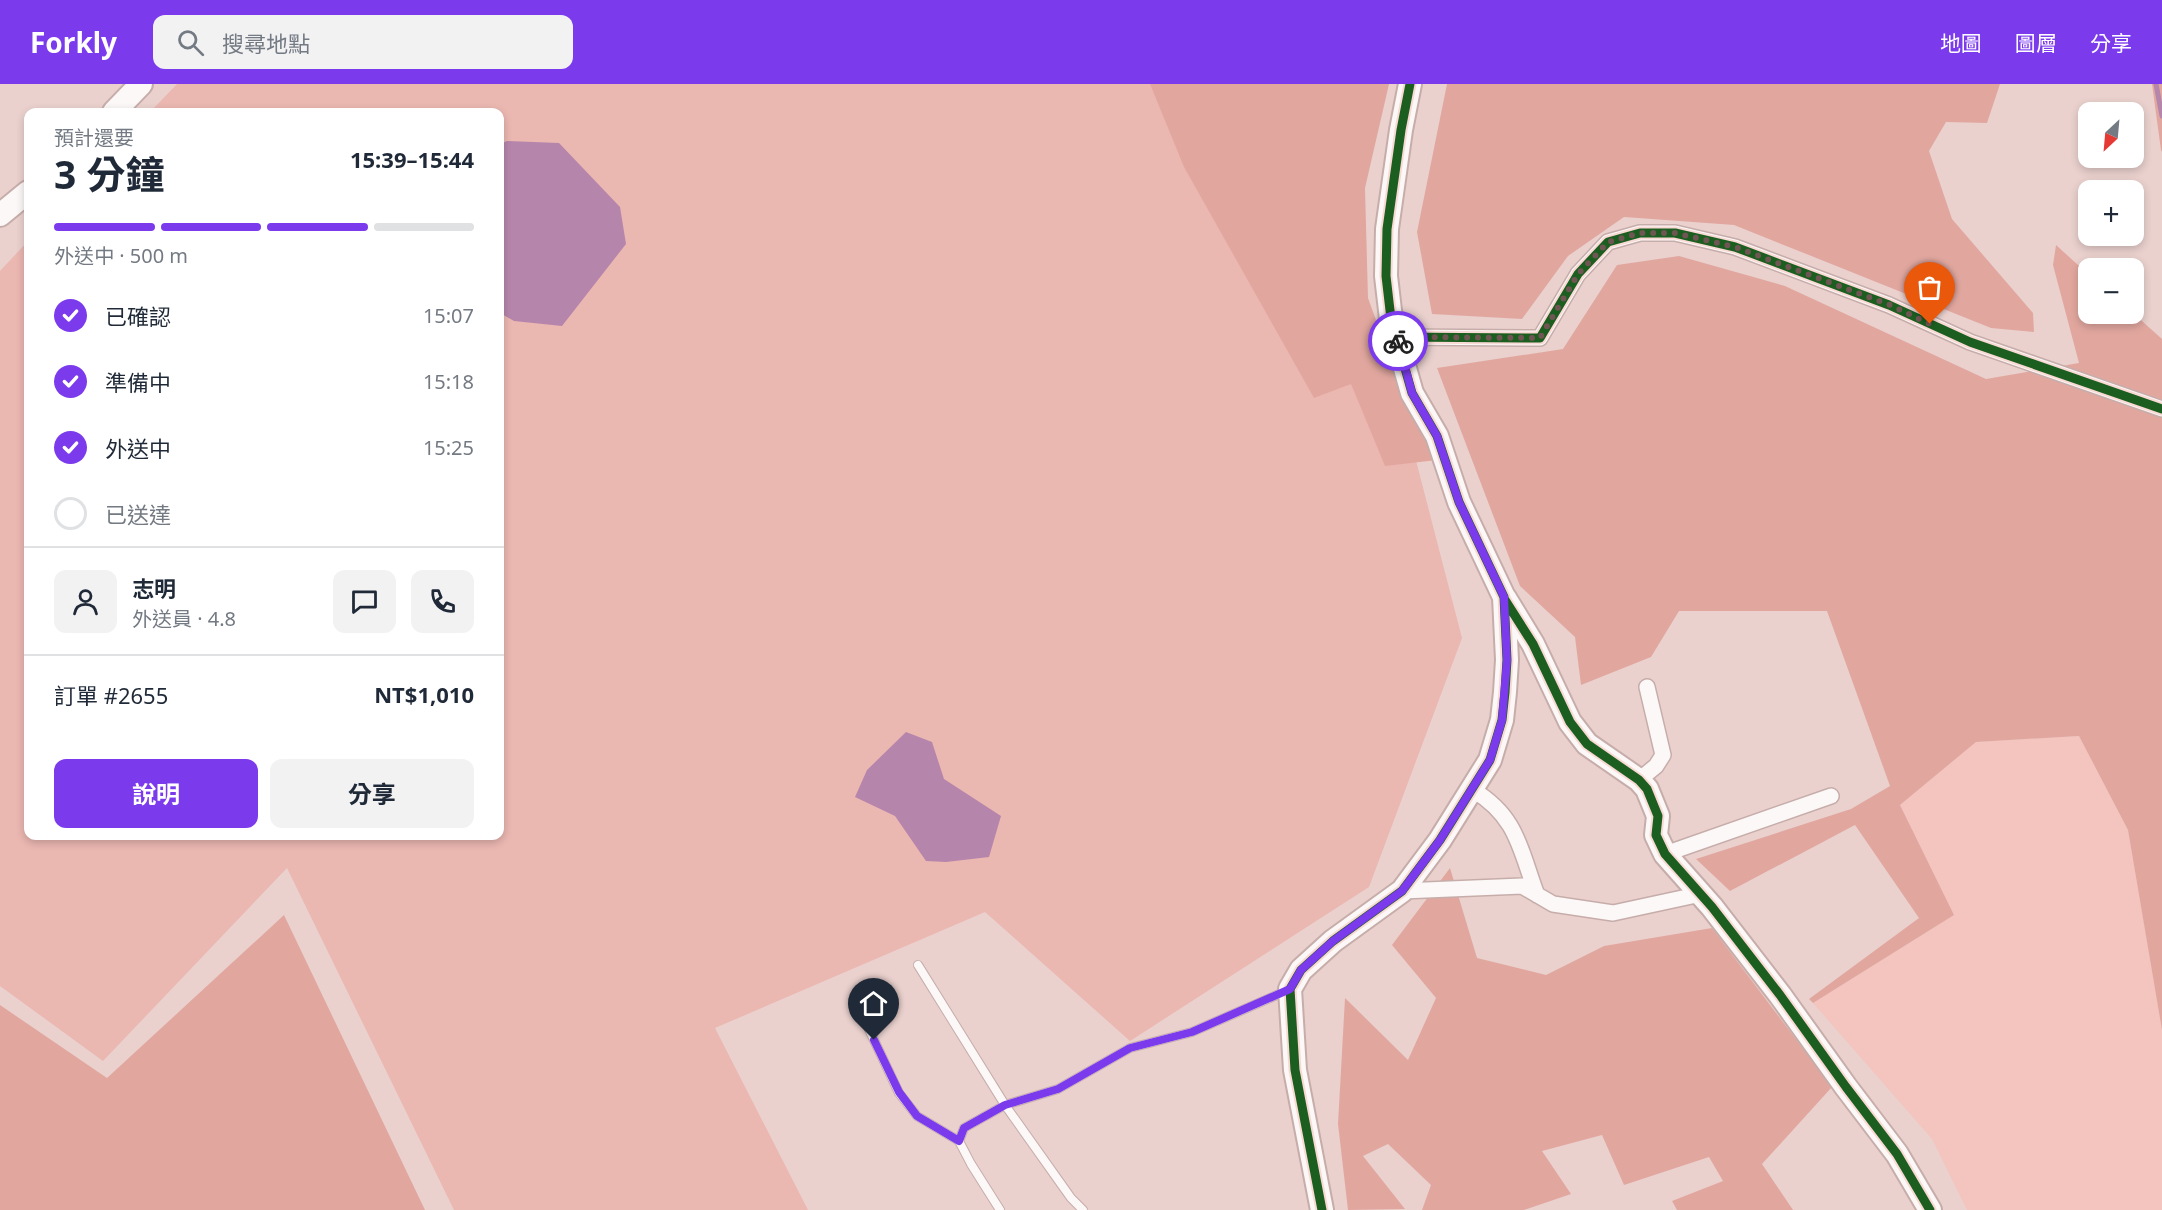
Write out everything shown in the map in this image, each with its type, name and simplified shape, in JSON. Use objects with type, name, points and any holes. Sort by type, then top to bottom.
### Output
[{"type":"street","points":[[118,108],[141,84]]},
{"type":"street","points":[[1410,84],[1387,229],[1386,276],[1391,319],[1412,393],[1437,436],[1459,502],[1504,597],[1533,644],[1570,722],[1587,744],[1639,780],[1647,789],[1658,816],[1656,835],[1665,854],[1701,894],[1898,1154],[1930,1210]]},
{"type":"street","points":[[0,215],[24,195]]},
{"type":"street","points":[[1396,337],[1540,338],[1578,274],[1608,242],[1640,233],[1675,233],[1735,247],[1890,305],[1970,342],[2162,409]]},
{"type":"street","points":[[1322,1210],[1295,1071],[1290,989],[1301,970],[1333,941],[1402,891],[1440,840],[1490,760],[1502,720],[1507,660],[1504,597]]},
{"type":"street","points":[[1639,780],[1656,766],[1663,755],[1647,687]]},
{"type":"street","points":[[1473,790],[1489,799],[1511,824],[1538,895]]},
{"type":"street","points":[[1665,854],[1831,796]]},
{"type":"street","points":[[1402,891],[1522,886],[1553,904],[1612,913],[1701,894]]},
{"type":"lane","points":[[918,965],[1005,1105],[1071,1198],[1083,1210]]},
{"type":"lane","points":[[959,1141],[964,1128],[1005,1105],[1058,1089],[1130,1048],[1192,1032],[1290,989]]},
{"type":"lane","points":[[858,1006],[899,1092],[917,1116],[959,1141],[1000,1210]]},
{"type":"shaded area","points":[[177,84],[1194,84],[1413,449],[1462,638],[1369,887],[1130,1041],[985,912],[715,1028],[808,1210],[454,1210],[287,868],[103,1061],[0,986],[0,271],[24,245],[24,840],[504,840],[504,108],[154,108]]},
{"type":"shaded area","points":[[1150,84],[1389,84],[1365,188],[1368,298],[1396,375],[1437,460],[1385,466],[1351,384],[1314,398],[1184,167]]},
{"type":"shaded area","points":[[1447,84],[2000,84],[1987,123],[1946,122],[1929,151],[1952,219],[2033,313],[2034,332],[1991,328],[1734,225],[1624,217],[1568,256],[1522,319],[1432,314],[1417,232]]},
{"type":"shaded area","points":[[2152,84],[2162,84],[2162,152],[2161,150]]},
{"type":"shaded area","points":[[504,142],[559,143],[620,207],[626,244],[562,326],[514,321],[504,315]]},
{"type":"shaded area","points":[[2056,245],[2078,265],[2078,324],[2144,323],[2162,339],[2162,1030],[2128,830],[2079,736],[1976,742],[1900,805],[1954,915],[1813,1003],[1809,999],[1919,918],[1855,825],[1730,891],[1696,859],[1851,809],[1890,786],[1827,611],[1679,611],[1651,657],[1581,685],[1575,637],[1520,586],[1437,368],[1563,349],[1617,265],[1679,256],[1785,286],[1986,379],[2079,363],[2053,265]]},
{"type":"shaded area","points":[[906,732],[932,742],[944,779],[1001,816],[989,857],[946,862],[926,861],[895,816],[855,797],[867,770]]},
{"type":"shaded area","points":[[2079,736],[2128,830],[2162,1030],[2162,1210],[1967,1210],[1932,1139],[1813,1003],[1954,915],[1900,805],[1976,742]]},
{"type":"shaded area","points":[[1450,868],[1477,958],[1546,975],[1604,946],[1712,928],[1832,1087],[1762,1164],[1793,1210],[1677,1210],[1672,1201],[1723,1181],[1709,1157],[1624,1185],[1602,1135],[1542,1151],[1571,1194],[1524,1210],[1422,1210],[1431,1185],[1388,1144],[1363,1156],[1405,1209],[1348,1210],[1338,1124],[1345,998],[1408,1060],[1436,998],[1392,945]]},
{"type":"shaded area","points":[[284,915],[425,1210],[0,1210],[0,1005],[107,1078]]},
{"type":"waterway","points":[[2156,84],[2162,116]]},
{"type":"cycle path","points":[[1322,1210],[1295,1070],[1290,989],[1301,970],[1333,941],[1402,891],[1440,840],[1490,760],[1502,720],[1505,692],[1507,660],[1504,597],[1459,502],[1437,436],[1412,393],[1391,319],[1386,276],[1387,229],[1410,84]]},
{"type":"cycle path","points":[[1396,337],[1540,338],[1578,274],[1608,242],[1640,233],[1675,233],[1735,247],[1889,305],[1970,342],[2162,409]]},
{"type":"cycle path","points":[[1505,600],[1533,644],[1570,722],[1587,744],[1639,780],[1647,789],[1658,816],[1656,835],[1665,854],[1712,907],[1780,995],[1897,1154],[1930,1210]]},
{"type":"way so far","points":[[1398,341],[1396,337],[1540,338],[1578,274],[1608,242],[1640,233],[1675,233],[1735,247],[1890,305],[1930,324]]},
{"type":"route","points":[[874,1040],[899,1092],[917,1116],[959,1141],[964,1128],[1005,1105],[1058,1089],[1130,1048],[1192,1032],[1290,989],[1301,970],[1333,941],[1402,891],[1440,840],[1490,760],[1502,720],[1507,660],[1504,597],[1459,502],[1437,436],[1412,393],[1398,341]]}]
